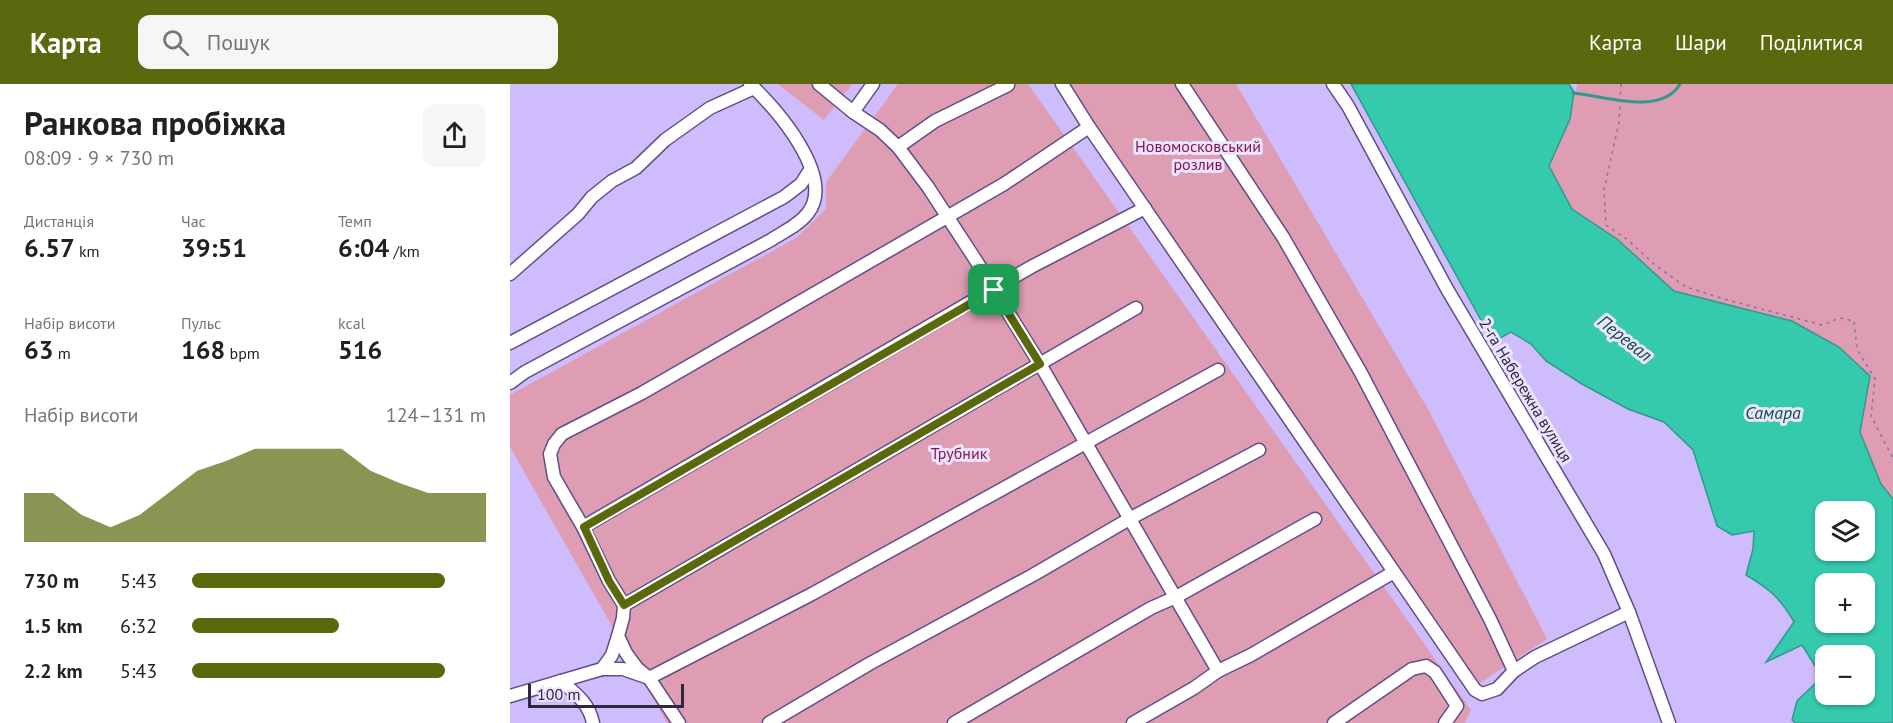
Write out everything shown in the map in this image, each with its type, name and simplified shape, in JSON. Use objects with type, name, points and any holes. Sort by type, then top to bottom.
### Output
[{"type":"street","points":[[819,84],[853,112],[880,130],[898,147],[947,217],[1086,441],[1218,671]]},
{"type":"street","points":[[853,112],[873,84]]},
{"type":"street","points":[[1062,84],[1460,671],[1478,693],[1482,694],[1497,689],[1514,671],[1535,657],[1629,612]]},
{"type":"street","points":[[1182,84],[1283,237],[1361,374],[1490,620],[1514,671]]},
{"type":"street","name":"2-га Набережна вулиця","points":[[1333,84],[1348,106],[1447,289],[1604,554],[1629,612],[1669,723]]},
{"type":"street","points":[[898,147],[935,121],[1008,85]]},
{"type":"street","points":[[510,274],[578,214],[592,197],[612,181],[636,168],[664,140],[710,108],[752,86],[774,107],[789,126],[801,147],[816,186],[815,199],[808,213],[796,225],[525,372],[510,383]]},
{"type":"street","points":[[602,669],[612,655],[623,618],[624,605],[609,581],[584,527],[554,477],[550,454],[562,434],[642,393],[1004,184],[1089,127]]},
{"type":"street","points":[[510,343],[784,197],[801,184],[810,170]]},
{"type":"street","points":[[584,527],[1030,267],[1145,208]]},
{"type":"street","points":[[624,605],[1136,308]]},
{"type":"street","points":[[510,696],[602,669],[623,669],[649,678],[812,594],[1218,370]]},
{"type":"street","points":[[769,723],[869,664],[1258,450]]},
{"type":"street","points":[[954,723],[1151,609],[1315,519]]},
{"type":"street","points":[[1133,723],[1194,688],[1218,671],[1251,655],[1394,572]]},
{"type":"street","points":[[618,636],[626,653],[637,668],[649,678],[679,723]]},
{"type":"street","points":[[1335,723],[1412,669],[1426,666],[1435,672],[1457,705],[1445,723]]},
{"type":"street","points":[[561,681],[585,702],[591,712],[593,723]]},
{"type":"path","points":[[1621,84],[1619,122],[1604,190],[1606,225],[1686,287],[1822,325],[1840,318],[1854,321],[1857,349],[1875,379],[1871,416],[1893,458]]},
{"type":"green space","points":[[778,84],[852,84],[824,120]]},
{"type":"green space","name":"Трубник","points":[[898,84],[1028,84],[1471,710],[1465,723],[667,723],[510,447],[510,395],[796,238],[826,209],[826,182]]},
{"type":"green space","name":"Новомосковський розлив","points":[[1067,84],[1236,84],[1428,409],[1547,639],[1477,685]]},
{"type":"green space","points":[[1578,84],[1893,84],[1893,499],[1881,484],[1860,432],[1870,376],[1792,321],[1674,291],[1617,239],[1572,209],[1549,166]]},
{"type":"water","name":"Самара","points":[[1351,84],[1569,84],[1574,92],[1570,119],[1549,166],[1572,209],[1617,239],[1674,291],[1792,321],[1839,347],[1870,376],[1860,432],[1881,484],[1893,499],[1893,723],[1795,723],[1792,720],[1797,701],[1815,684],[1815,705],[1875,705],[1875,645],[1815,645],[1815,666],[1802,645],[1766,662],[1794,622],[1774,595],[1746,575],[1753,549],[1754,531],[1732,535],[1717,526],[1693,450],[1664,422],[1628,409],[1582,384],[1546,361],[1531,344],[1511,332],[1493,342]]},
{"type":"waterway","points":[[1573,93],[1630,102],[1645,102],[1659,100],[1671,94],[1680,84]]},
{"type":"route","points":[[994,290],[1040,364],[624,605],[609,581],[584,527],[994,290]]},
{"type":"water label","name":"Перевал","points":[[1625,338]]}]
